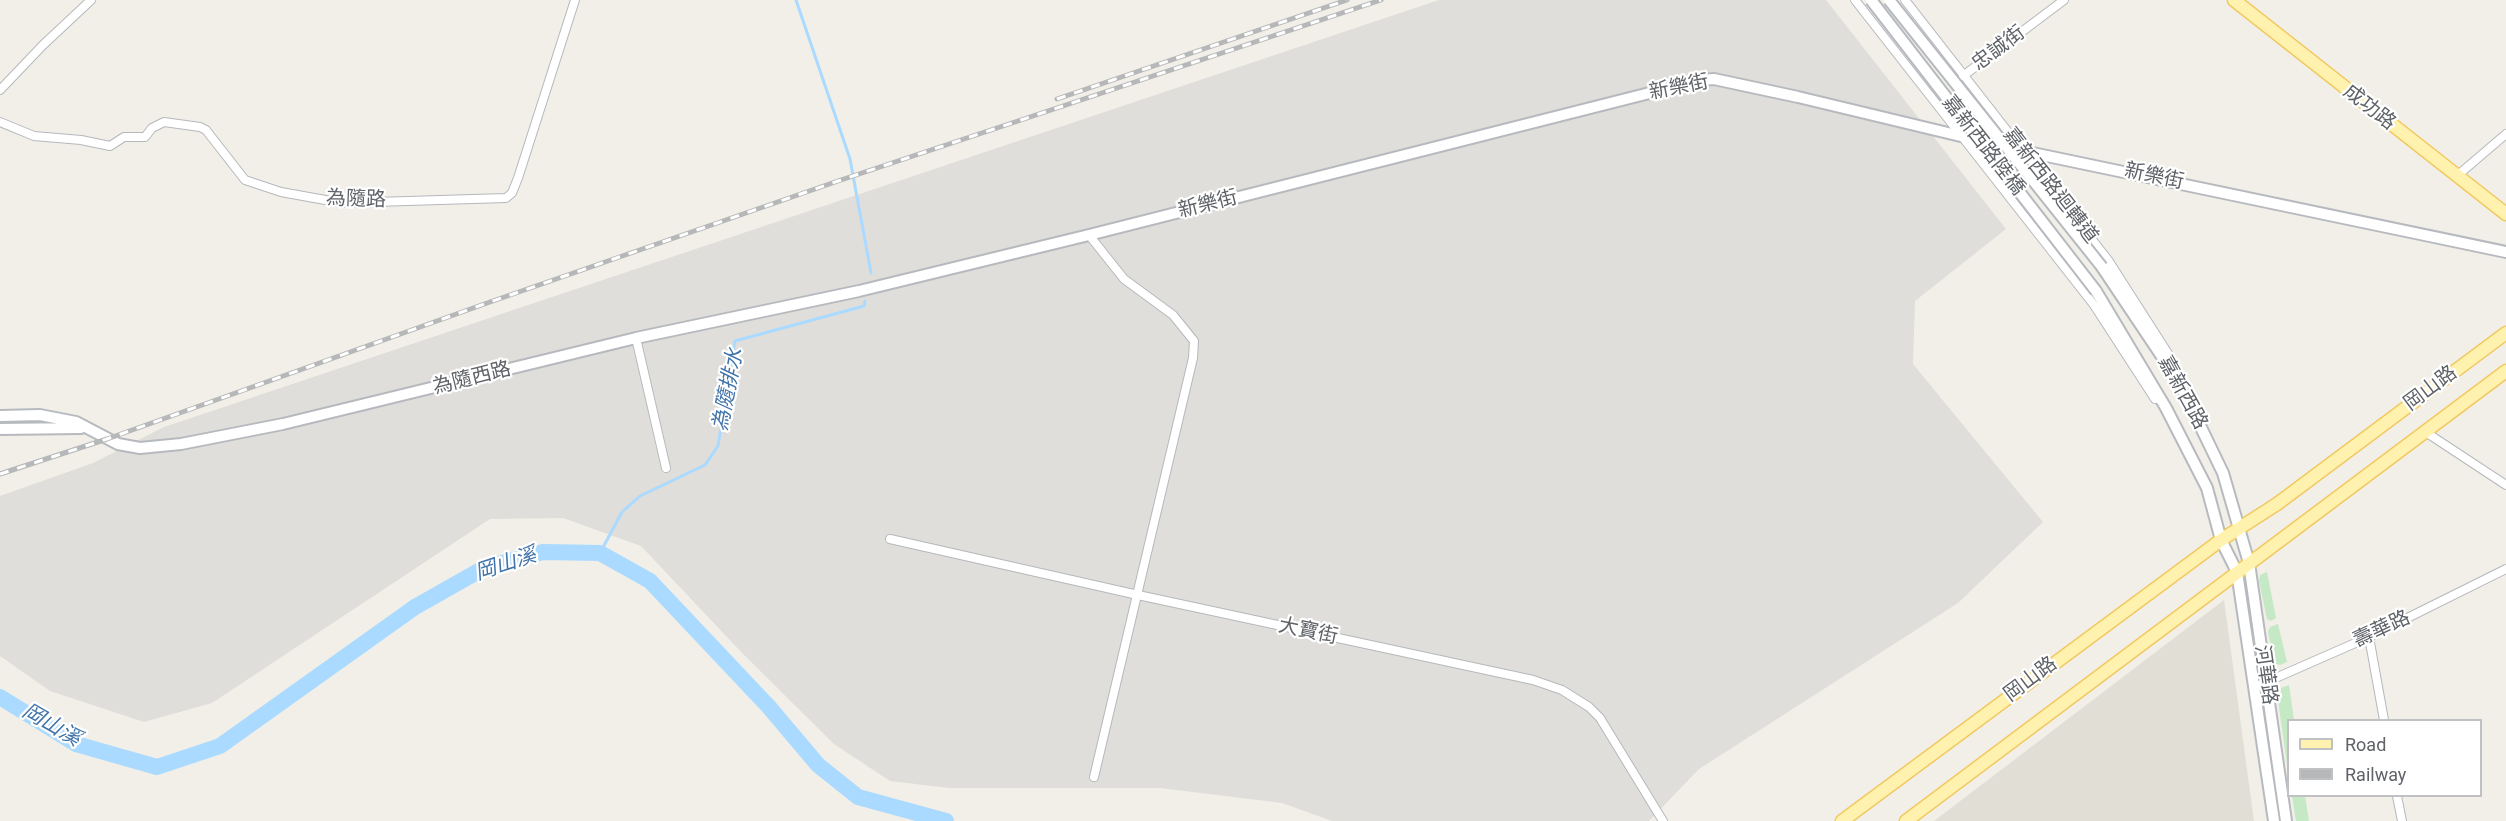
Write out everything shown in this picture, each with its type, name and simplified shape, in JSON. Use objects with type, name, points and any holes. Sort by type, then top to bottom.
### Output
[{"type":"main road","name":"成功路","points":[[2234,0],[2409,140],[2458,175],[2506,214]]},
{"type":"main road","name":"岡山路","points":[[1842,821],[2221,540],[2277,504],[2506,333]]},
{"type":"main road","name":"岡山路","points":[[1906,821],[2506,371]]},
{"type":"street","points":[[0,90],[91,0]]},
{"type":"street","name":"為隨路","points":[[0,122],[34,136],[81,140],[111,146],[124,137],[140,139],[145,137],[152,128],[164,122],[200,127],[206,130],[245,180],[280,192],[342,203],[506,198],[512,193],[518,178],[575,0]]},
{"type":"street","points":[[1856,0],[2094,305],[2156,401],[2166,408]]},
{"type":"street","name":"嘉新西路陸橋","points":[[1871,0],[2096,291]]},
{"type":"street","name":"嘉新西路陸橋","points":[[1889,0],[2102,267]]},
{"type":"street","name":"嘉新西路迴轉道","points":[[1905,0],[2108,260],[2174,363],[2180,382]]},
{"type":"street","name":"忠誠街","points":[[1963,76],[2064,0]]},
{"type":"street","name":"新樂街","points":[[858,291],[1701,80],[1714,79],[2023,151],[2506,252]]},
{"type":"street","points":[[2458,175],[2506,134]]},
{"type":"street","points":[[2054,254],[2085,230]]},
{"type":"street","points":[[1089,235],[1124,279],[1173,315],[1194,341],[1193,358],[1094,777]]},
{"type":"street","name":"嘉新西路","points":[[2102,267],[2180,382],[2223,474],[2239,529]]},
{"type":"street","name":"為隨西路","points":[[0,416],[40,415],[76,422],[128,447],[181,444],[283,424],[636,338],[858,291]]},
{"type":"street","name":"嘉新西路","points":[[2096,291],[2166,408],[2206,488],[2221,540]]},
{"type":"street","points":[[636,338],[666,468]]},
{"type":"street","points":[[0,429],[87,427]]},
{"type":"street","points":[[2424,432],[2506,485]]},
{"type":"street","name":"河華路","points":[[2239,529],[2249,563],[2274,821]]},
{"type":"street","name":"大寶街","points":[[890,539],[1138,596],[1533,680],[1562,690],[1589,707],[1600,718],[1663,821]]},
{"type":"street","name":"河華路","points":[[2221,540],[2237,572],[2286,821]]},
{"type":"street","name":"壽華路","points":[[2260,685],[2369,637],[2506,569]]},
{"type":"street","points":[[2369,637],[2384,719]]},
{"type":"street","points":[[2397,797],[2402,821]]},
{"type":"shaded area","points":[[1439,0],[1826,0],[2006,229],[1915,301],[1913,364],[2043,522],[1958,603],[1699,769],[1649,821],[1332,821],[1282,803],[1160,788],[949,788],[890,781],[834,744],[743,654],[641,546],[563,518],[490,519],[212,703],[144,722],[50,691],[0,656],[0,496],[93,463],[164,427]]},
{"type":"shaded area","points":[[2224,600],[2254,821],[1934,821]]},
{"type":"green space","points":[[2267,572],[2276,618],[2271,621],[2267,619],[2259,581],[2260,575]]},
{"type":"green space","points":[[2278,624],[2287,662],[2280,665],[2274,663],[2268,632],[2270,627]]},
{"type":"green space","points":[[2289,685],[2294,719],[2287,719],[2287,765],[2278,700],[2281,688]]},
{"type":"green space","points":[[2292,797],[2305,797],[2309,821],[2296,821]]},
{"type":"waterway","name":"為隨排水","points":[[796,0],[850,159],[871,273]]},
{"type":"waterway","name":"為隨排水","points":[[600,553],[622,512],[640,496],[705,465],[718,446],[735,341],[864,306],[865,301]]},
{"type":"waterway","name":"岡山溪","points":[[0,697],[76,744],[157,767],[220,746],[415,607],[484,568],[543,552],[600,553],[650,581],[769,707],[818,765],[858,797],[946,821]]},
{"type":"railway","points":[[1057,99],[1347,0]]},
{"type":"railway","points":[[0,474],[107,439],[838,181],[1381,0]]}]
